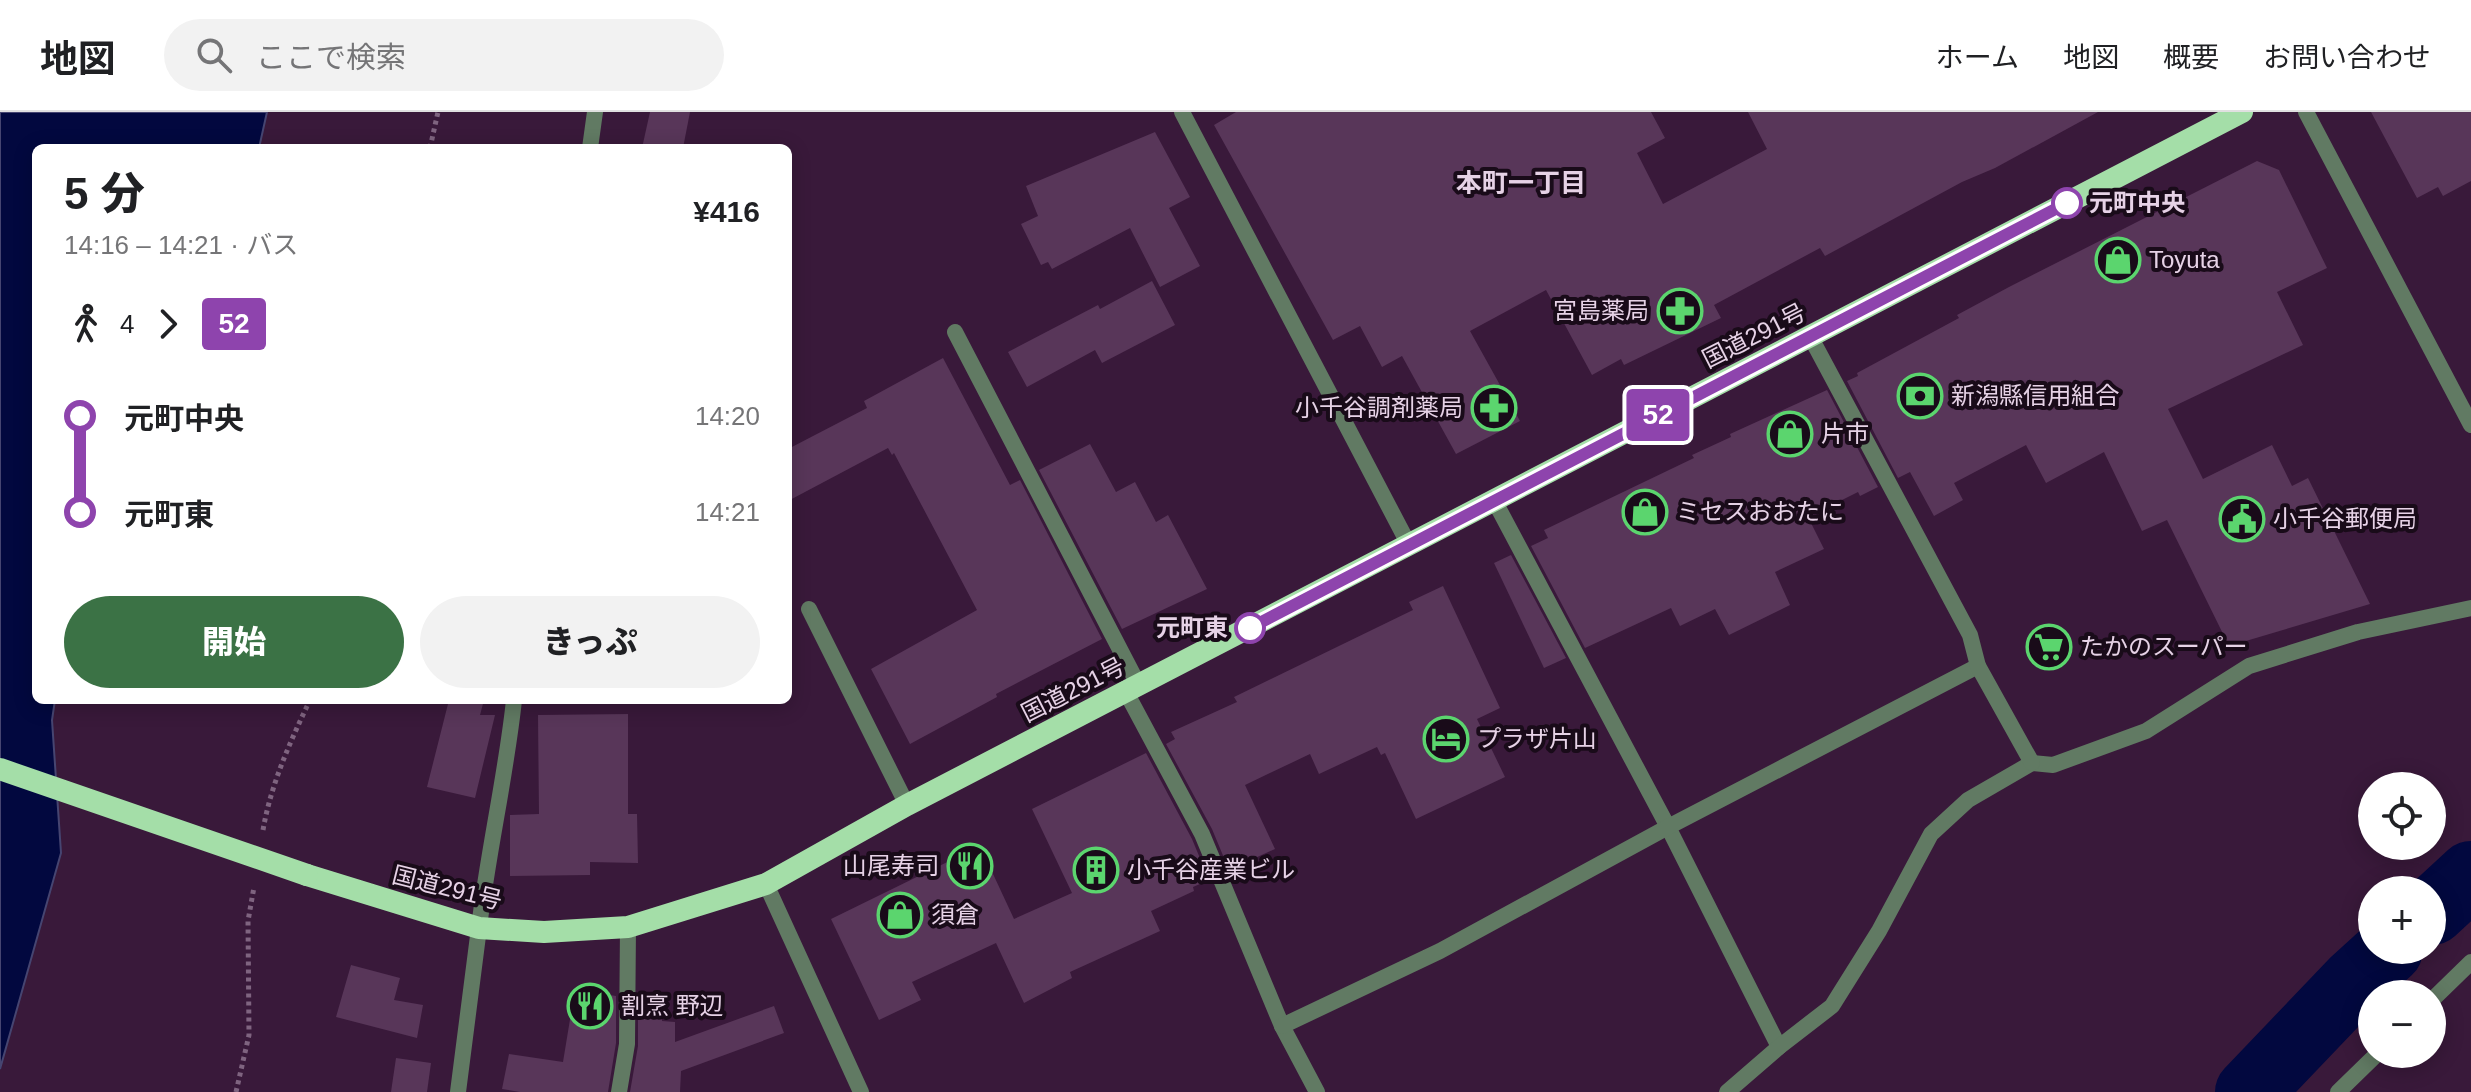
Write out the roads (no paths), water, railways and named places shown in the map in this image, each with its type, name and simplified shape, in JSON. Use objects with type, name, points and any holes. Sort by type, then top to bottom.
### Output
[{"type":"highway","name":"国道291号","points":[[0,769],[307,875],[479,928],[544,932],[628,927],[766,884],[907,805],[2242,112]]},
{"type":"street","points":[[591,144],[595,112]]},
{"type":"street","points":[[1182,112],[1409,545]]},
{"type":"street","points":[[2306,112],[2471,425]]},
{"type":"street","points":[[955,332],[1202,834],[1282,1026],[1317,1092]]},
{"type":"street","points":[[1810,336],[1970,635],[1978,666],[2032,763]]},
{"type":"street","points":[[1494,500],[1668,827],[1779,1047]]},
{"type":"street","points":[[1727,1092],[1832,1006],[1879,931],[1931,834],[1968,800],[2032,763],[2053,765],[2146,731],[2249,666],[2358,632],[2471,608]]},
{"type":"street","points":[[809,609],[907,805]]},
{"type":"street","points":[[1282,1026],[1440,951],[1668,827],[1978,666]]},
{"type":"street","points":[[458,1092],[487,864],[514,704]]},
{"type":"street","points":[[766,884],[861,1092]]},
{"type":"street","points":[[619,1092],[627,1044],[628,927]]},
{"type":"street","points":[[2446,986],[2471,962]]},
{"type":"street","points":[[2338,1092],[2363,1068]]},
{"type":"waterway","points":[[2446,898],[2471,875]]},
{"type":"waterway","points":[[2249,1092],[2374,964]]},
{"type":"place","name":"元町中央","points":[[2067,203]]},
{"type":"place","name":"Toyuta","points":[[2118,260]]},
{"type":"place","name":"宮島薬局","points":[[1680,311]]},
{"type":"place","name":"新潟縣信用組合","points":[[1920,396]]},
{"type":"place","name":"小千谷調剤薬局","points":[[1494,408]]},
{"type":"place","name":"片市","points":[[1790,434]]},
{"type":"place","name":"ミセスおおたに","points":[[1645,512]]},
{"type":"place","name":"小千谷郵便局","points":[[2242,519]]},
{"type":"place","name":"元町東","points":[[1250,628]]},
{"type":"place","name":"たかのスーパー","points":[[2049,647]]},
{"type":"place","name":"プラザ片山","points":[[1446,739]]},
{"type":"place","name":"山尾寿司","points":[[970,866]]},
{"type":"place","name":"小千谷産業ビル","points":[[1096,870]]},
{"type":"place","name":"須倉","points":[[900,915]]},
{"type":"place","name":"割烹 野辺","points":[[590,1006]]},
{"type":"district","name":"本町一丁目","points":[[1521,183]]}]
